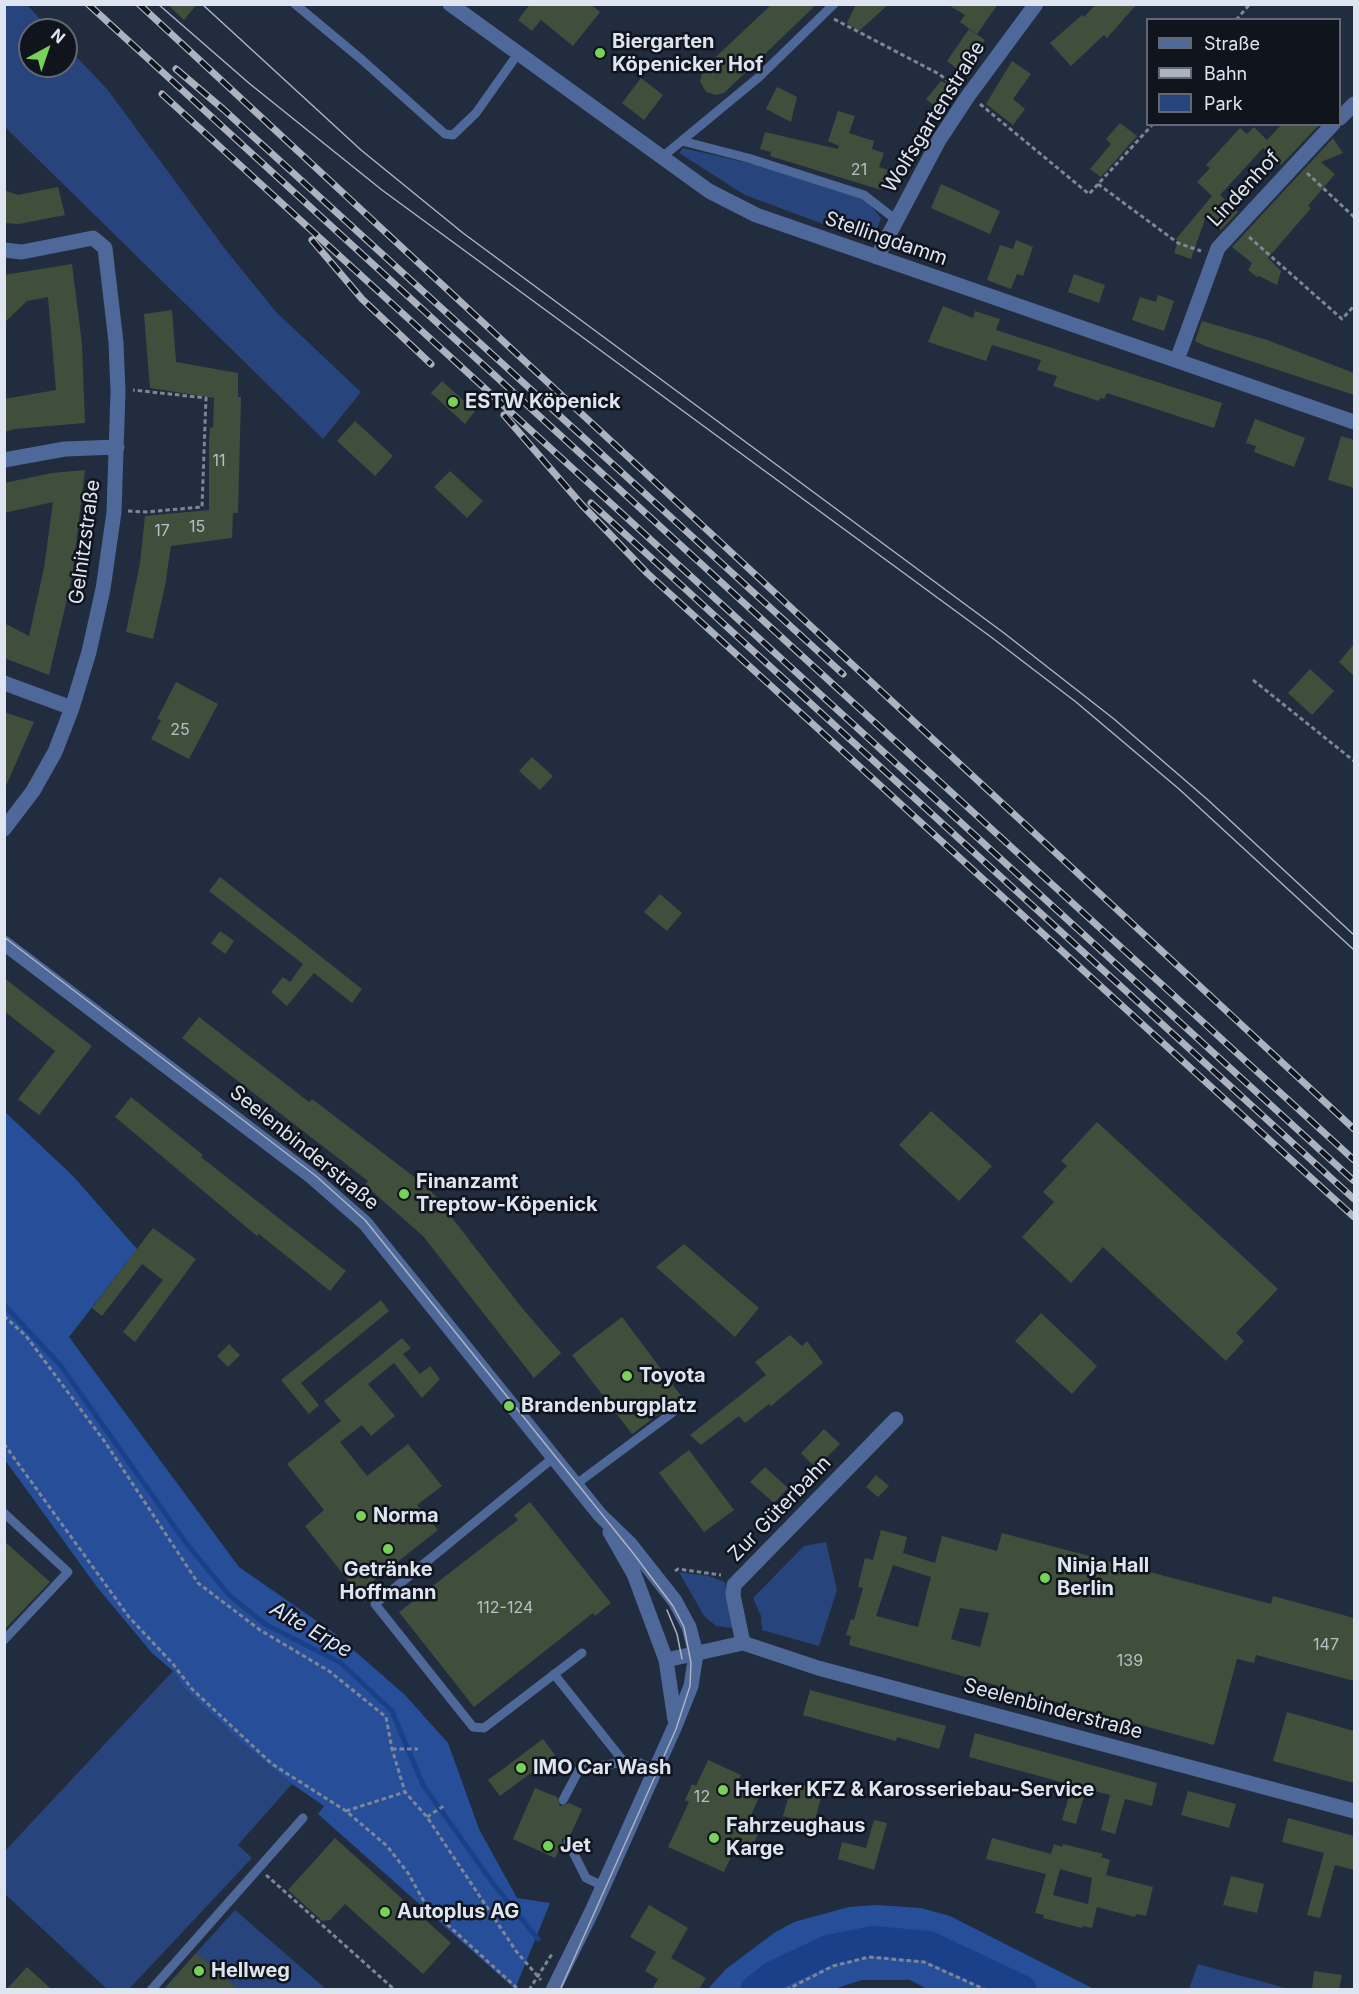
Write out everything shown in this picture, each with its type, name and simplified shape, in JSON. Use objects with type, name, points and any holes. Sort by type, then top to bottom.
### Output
[{"type":"street","name":"Stellingdamm","points":[[450,4],[661,158],[709,191],[756,215],[1354,422]]},
{"type":"street","name":"Wolfsgartenstraße","points":[[877,257],[895,219],[968,96],[1036,4]]},
{"type":"street","points":[[1341,117],[1354,104]]},
{"type":"street","name":"Lindenhof","points":[[1177,360],[1214,256],[1237,226],[1331,126]]},
{"type":"street","name":"Gelnitzstraße","points":[[4,250],[22,252],[93,238],[100,241],[105,248],[116,342],[117,447],[114,512],[103,589],[72,708],[55,752],[33,791],[4,829]]},
{"type":"street","points":[[4,460],[65,449],[117,447]]},
{"type":"street","points":[[4,683],[72,708]]},
{"type":"street","name":"Seelenbinderstraße","points":[[4,942],[345,1204],[379,1238],[575,1485],[600,1515],[630,1544],[675,1601],[689,1627],[696,1654],[691,1686],[675,1726]]},
{"type":"street","name":"Zur Güterbahn","points":[[743,1643],[734,1585],[896,1419]]},
{"type":"street","name":"Seelenbinderstraße","points":[[600,1515],[634,1574],[666,1660],[673,1690],[675,1726]]},
{"type":"street","points":[[666,1660],[743,1643]]},
{"type":"street","name":"Seelenbinderstraße","points":[[743,1643],[819,1668],[1354,1811]]},
{"type":"street","points":[[553,1989],[603,1886],[675,1726]]},
{"type":"lane","points":[[295,4],[445,134],[453,135],[476,113],[517,55]]},
{"type":"lane","points":[[661,158],[759,77],[834,4]]},
{"type":"lane","points":[[682,141],[748,158],[864,195],[895,219]]},
{"type":"lane","points":[[575,1485],[680,1407]]},
{"type":"lane","points":[[553,1458],[375,1604],[473,1726],[484,1728],[582,1653]]},
{"type":"lane","points":[[4,1513],[68,1572],[4,1640]]},
{"type":"lane","points":[[554,1674],[624,1762]]},
{"type":"lane","points":[[563,1800],[580,1768],[635,1761],[656,1770]]},
{"type":"lane","points":[[151,1989],[303,1818]]},
{"type":"lane","points":[[568,1842],[586,1878],[603,1886]]},
{"type":"path","points":[[1238,18],[1250,4]]},
{"type":"path","points":[[824,14],[939,74],[961,91]]},
{"type":"path","points":[[975,100],[1089,194],[1151,126]]},
{"type":"path","points":[[1297,163],[1354,217]]},
{"type":"path","points":[[1098,184],[1178,243],[1214,256]]},
{"type":"path","points":[[1237,226],[1342,319],[1354,306]]},
{"type":"path","points":[[129,511],[146,512],[202,507],[206,409],[206,398],[132,390]]},
{"type":"path","points":[[1253,680],[1354,761]]},
{"type":"path","points":[[4,1316],[26,1336],[105,1442],[198,1583],[260,1630],[328,1671],[386,1717],[392,1749],[405,1792],[427,1817],[516,1951],[534,1972]]},
{"type":"path","points":[[4,1444],[129,1617],[173,1664],[192,1689],[272,1764],[346,1811],[387,1846],[408,1873],[426,1905],[519,1989]]},
{"type":"path","points":[[675,1571],[678,1569],[708,1572],[725,1576],[734,1585]]},
{"type":"path","points":[[392,1749],[418,1749]]},
{"type":"path","points":[[346,1811],[405,1792]]},
{"type":"path","points":[[427,1817],[445,1805]]},
{"type":"path","points":[[259,1868],[395,1989]]},
{"type":"path","points":[[786,1989],[833,1966],[869,1957],[924,1962],[986,1989]]},
{"type":"green space","points":[[4,5],[27,5],[39,18],[18,18],[18,78],[78,78],[78,59],[107,89],[225,249],[276,312],[361,392],[323,439],[5,127]]},
{"type":"green space","points":[[683,148],[766,167],[866,200],[881,218],[872,242],[745,195],[679,153]]},
{"type":"green space","points":[[826,1542],[837,1590],[819,1646],[762,1630],[761,1616],[753,1598],[804,1546]]},
{"type":"green space","points":[[679,1572],[709,1576],[725,1582],[733,1628],[716,1626],[704,1616]]},
{"type":"green space","points":[[173,1671],[184,1688],[241,1742],[292,1784],[238,1845],[252,1858],[129,1989],[107,1989],[5,1894],[4,1852]]},
{"type":"green space","points":[[235,1910],[326,1989],[238,1989],[196,1953]]},
{"type":"green space","points":[[1198,1964],[1289,1989],[1189,1989]]},
{"type":"shaded area","points":[[4,1111],[73,1176],[137,1249],[69,1337],[239,1567],[334,1633],[405,1695],[448,1743],[479,1829],[517,1898],[550,1903],[515,1989],[318,1814],[324,1806],[292,1784],[241,1742],[184,1688],[173,1671],[152,1653],[97,1587],[5,1460]]},
{"type":"shaded area","points":[[876,1905],[921,1908],[950,1916],[1094,1989],[929,1990],[910,1980],[862,1980],[834,1989],[708,1989],[726,1969],[774,1933],[794,1922],[849,1907]]},
{"type":"building","points":[[167,4],[197,4],[184,20]]},
{"type":"building","points":[[530,4],[590,4],[600,12],[573,46],[541,20],[532,31],[518,20]]},
{"type":"building","points":[[772,4],[817,4],[724,93],[716,95],[706,92],[700,81],[703,69]]},
{"type":"building","points":[[856,4],[889,4],[859,31],[847,23]]},
{"type":"building","points":[[947,4],[998,4],[977,34],[960,22],[965,15]]},
{"type":"building","points":[[1096,4],[1137,4],[1107,38],[1104,35],[1071,66],[1050,43],[1082,15],[1084,17]]},
{"type":"building","points":[[969,29],[985,40],[962,73],[947,61]]},
{"type":"building","points":[[1012,61],[1031,74],[1013,99],[1025,109],[1013,125],[986,104]]},
{"type":"building","points":[[641,78],[663,95],[644,120],[622,103]]},
{"type":"building","points":[[941,81],[952,86],[948,92],[951,94],[938,109],[926,99]]},
{"type":"building","points":[[777,87],[797,97],[791,122],[766,109]]},
{"type":"building","points":[[838,111],[855,116],[849,133],[874,141],[872,149],[884,153],[879,167],[888,170],[881,190],[770,156],[771,152],[760,149],[765,132],[838,149],[839,146],[828,141]]},
{"type":"building","points":[[1120,123],[1137,136],[1101,177],[1090,169],[1111,144],[1106,139]]},
{"type":"building","points":[[1280,126],[1318,126],[1281,165],[1263,148],[1220,195],[1238,212],[1221,230],[1206,216],[1191,259],[1174,253],[1178,241],[1176,239],[1212,196],[1197,182],[1210,168],[1206,165],[1240,128],[1247,134],[1254,127],[1267,140]]},
{"type":"building","points":[[1333,138],[1343,153],[1321,162],[1335,174],[1308,206],[1311,208],[1268,258],[1281,271],[1277,285],[1257,277],[1248,270],[1252,263],[1232,247]]},
{"type":"building","points":[[941,184],[1000,211],[990,234],[931,208]]},
{"type":"building","points":[[58,187],[65,215],[19,224],[4,223],[4,190],[18,195]]},
{"type":"building","points":[[1016,240],[1033,247],[1023,276],[1017,274],[1011,289],[987,280],[1000,245],[1013,249]]},
{"type":"building","points":[[72,264],[82,344],[85,423],[4,432],[4,399],[56,390],[48,297],[27,301],[4,323],[4,275]]},
{"type":"building","points":[[1074,274],[1105,285],[1099,303],[1068,292]]},
{"type":"building","points":[[1158,295],[1174,301],[1164,331],[1132,320],[1140,297],[1156,302]]},
{"type":"building","points":[[943,306],[973,318],[975,311],[1000,319],[996,330],[1222,403],[1214,428],[1107,393],[1104,399],[1100,398],[1099,401],[1053,386],[1057,376],[1037,370],[1041,360],[992,345],[986,361],[928,342]]},
{"type":"building","points":[[172,310],[176,362],[238,373],[238,397],[241,397],[238,513],[233,513],[232,538],[171,546],[153,639],[126,632],[140,563],[145,516],[209,510],[209,442],[210,427],[213,428],[214,398],[150,388],[144,314]]},
{"type":"building","points":[[1202,321],[1267,340],[1354,373],[1354,395],[1205,346],[1195,341]]},
{"type":"building","name":"ESTW Köpenick","points":[[442,381],[475,411],[465,424],[431,393]]},
{"type":"building","points":[[1255,419],[1305,438],[1294,467],[1254,452],[1256,446],[1246,443]]},
{"type":"building","points":[[355,421],[393,456],[375,476],[337,441]]},
{"type":"building","points":[[1341,436],[1354,440],[1354,488],[1328,480]]},
{"type":"building","points":[[85,470],[72,578],[49,675],[4,658],[4,623],[29,636],[44,568],[53,502],[4,513],[4,483],[52,473]]},
{"type":"building","points":[[450,471],[483,501],[467,518],[434,487]]},
{"type":"building","points":[[1354,644],[1354,676],[1339,662]]},
{"type":"building","points":[[1310,669],[1334,691],[1312,715],[1288,693]]},
{"type":"building","points":[[176,682],[218,704],[189,759],[151,739],[161,720],[157,719]]},
{"type":"building","points":[[4,712],[34,722],[4,790]]},
{"type":"building","points":[[532,757],[553,776],[540,790],[519,771]]},
{"type":"building","points":[[220,877],[362,989],[352,1003],[314,973],[287,1006],[271,992],[283,977],[290,982],[303,964],[209,891]]},
{"type":"building","points":[[660,894],[682,913],[667,931],[644,912]]},
{"type":"building","points":[[220,931],[234,941],[225,954],[211,943]]},
{"type":"building","points":[[4,978],[92,1046],[39,1115],[18,1099],[55,1051],[4,1011]]},
{"type":"building","name":"Finanzamt Treptow-Köpenick","points":[[199,1017],[309,1102],[312,1099],[421,1182],[439,1199],[436,1203],[449,1214],[522,1308],[561,1353],[534,1378],[423,1236],[365,1185],[368,1181],[182,1038]]},
{"type":"building","points":[[131,1097],[203,1155],[201,1157],[346,1271],[330,1291],[259,1234],[257,1236],[115,1117]]},
{"type":"building","points":[[931,1111],[992,1166],[959,1201],[899,1145]]},
{"type":"building","points":[[1097,1122],[1278,1289],[1236,1333],[1244,1341],[1226,1361],[1103,1247],[1071,1283],[1022,1237],[1054,1202],[1043,1192],[1067,1166],[1061,1161]]},
{"type":"building","points":[[153,1228],[196,1259],[135,1342],[123,1332],[163,1280],[142,1264],[102,1316],[92,1308]]},
{"type":"building","points":[[684,1244],[759,1308],[735,1337],[656,1267]]},
{"type":"building","points":[[381,1300],[389,1311],[301,1383],[319,1405],[309,1414],[281,1380]]},
{"type":"building","points":[[1041,1313],[1097,1366],[1072,1394],[1015,1341]]},
{"type":"building","name":"Toyota","points":[[622,1317],[682,1397],[632,1434],[572,1355]]},
{"type":"building","points":[[790,1335],[802,1346],[807,1341],[823,1363],[771,1406],[769,1404],[745,1423],[739,1416],[701,1445],[690,1435],[766,1375],[755,1362]]},
{"type":"building","points":[[402,1338],[411,1348],[403,1354],[420,1374],[430,1366],[440,1379],[422,1398],[394,1363],[368,1384],[395,1416],[371,1436],[362,1425],[340,1442],[367,1476],[408,1444],[442,1486],[417,1505],[438,1530],[358,1593],[305,1526],[324,1510],[287,1464],[341,1421],[324,1401]]},
{"type":"building","points":[[229,1344],[240,1355],[228,1367],[217,1356]]},
{"type":"building","points":[[824,1429],[840,1444],[816,1468],[801,1453]]},
{"type":"building","points":[[689,1450],[734,1510],[704,1532],[659,1473]]},
{"type":"building","points":[[765,1467],[788,1488],[774,1503],[750,1482]]},
{"type":"building","points":[[876,1475],[889,1486],[878,1497],[866,1487]]},
{"type":"building","points":[[530,1502],[611,1603],[595,1616],[593,1613],[474,1707],[399,1612],[518,1520],[514,1515]]},
{"type":"building","points":[[881,1530],[907,1537],[903,1553],[935,1563],[942,1536],[997,1551],[1002,1533],[1271,1604],[1273,1596],[1354,1618],[1354,1681],[1256,1655],[1254,1663],[1237,1659],[1214,1745],[849,1645],[851,1636],[846,1635],[851,1619],[854,1620],[863,1588],[858,1587],[865,1558],[873,1560]],"holes":[[[893,1565],[931,1577],[918,1627],[876,1616]],[[960,1608],[989,1613],[980,1647],[951,1639]]]},
{"type":"building","points":[[4,1541],[50,1582],[4,1630]]},
{"type":"building","points":[[810,1690],[946,1726],[939,1749],[897,1737],[896,1741],[803,1715]]},
{"type":"building","points":[[1287,1712],[1354,1731],[1354,1783],[1273,1761]]},
{"type":"building","points":[[975,1733],[1157,1783],[1152,1806],[1125,1799],[1115,1834],[1101,1830],[1110,1795],[1086,1789],[1076,1824],[1062,1820],[1072,1785],[969,1757]]},
{"type":"building","name":"IMO Car Wash","points":[[543,1739],[555,1755],[500,1796],[488,1780]]},
{"type":"building","points":[[708,1760],[741,1775],[736,1786],[759,1797],[745,1829],[758,1834],[752,1848],[738,1842],[724,1872],[668,1847],[689,1802],[685,1800],[692,1784],[696,1786]]},
{"type":"building","points":[[793,1782],[823,1790],[814,1824],[783,1816]]},
{"type":"building","points":[[535,1788],[557,1797],[560,1806],[569,1803],[582,1809],[570,1836],[562,1839],[562,1845],[555,1858],[513,1839]]},
{"type":"building","points":[[1188,1791],[1236,1804],[1229,1828],[1181,1815]]},
{"type":"building","points":[[1288,1818],[1354,1836],[1354,1870],[1335,1865],[1320,1918],[1307,1915],[1324,1853],[1282,1842]]},
{"type":"building","points":[[874,1820],[887,1823],[874,1870],[838,1859],[842,1842],[866,1848]]},
{"type":"building","name":"Autoplus AG","points":[[335,1838],[451,1943],[423,1974],[345,1904],[330,1920],[322,1921],[288,1890]]},
{"type":"building","points":[[992,1838],[1051,1854],[1054,1844],[1062,1847],[1063,1844],[1103,1854],[1101,1857],[1110,1860],[1106,1875],[1153,1887],[1146,1916],[1136,1914],[1135,1917],[1097,1907],[1092,1928],[1083,1926],[1082,1928],[1043,1918],[1044,1915],[1035,1913],[1046,1874],[986,1859]],"holes":[[[1060,1869],[1092,1878],[1088,1904],[1053,1895]]]},
{"type":"building","points":[[1231,1876],[1264,1884],[1257,1913],[1223,1905]]},
{"type":"building","points":[[649,1905],[688,1928],[671,1958],[706,1978],[699,1989],[652,1989],[658,1979],[645,1971],[656,1952],[630,1937]]},
{"type":"building","name":"Hellweg","points":[[196,1953],[238,1989],[164,1989]]},
{"type":"building","points":[[27,1967],[51,1989],[7,1989]]},
{"type":"building","points":[[1314,1971],[1342,1975],[1339,1989],[1312,1989]]},
{"type":"waterway","name":"Alte Erpe","points":[[4,1305],[61,1366],[186,1543],[229,1595],[265,1624],[341,1663],[392,1711],[423,1785],[492,1882],[538,1939]]},
{"type":"waterway","points":[[755,1990],[773,1976],[828,1950],[873,1941],[929,1946],[1022,1990]]},
{"type":"tram line","points":[[158,4],[250,84],[382,190],[991,637],[1076,702],[1179,789],[1354,950]]},
{"type":"tram line","points":[[202,4],[361,150],[463,233],[1004,633],[1114,719],[1208,800],[1354,935]]},
{"type":"tram line","points":[[4,937],[316,1176],[365,1220],[673,1606],[684,1627],[691,1663],[690,1686],[676,1729],[560,1990]]},
{"type":"tram line","points":[[667,1610],[677,1634],[682,1659]]},
{"type":"railway","points":[[88,4],[1354,1160]]},
{"type":"railway","points":[[139,4],[1354,1129]]},
{"type":"railway","points":[[176,69],[223,109],[843,674]]},
{"type":"railway","points":[[162,94],[1354,1181]]},
{"type":"railway","points":[[312,240],[362,299],[431,364]]},
{"type":"railway","points":[[504,415],[582,505],[647,573],[1354,1217]]},
{"type":"railway","points":[[591,503],[1354,1199]]},
{"type":"place","name":"Biergarten Köpenicker Hof","points":[[600,53]]},
{"type":"place","name":"ESTW Köpenick","points":[[453,402]]},
{"type":"place","name":"Finanzamt Treptow-Köpenick","points":[[404,1194]]},
{"type":"place","name":"Toyota","points":[[627,1376]]},
{"type":"place","name":"Brandenburgplatz","points":[[509,1406]]},
{"type":"place","name":"Norma","points":[[361,1516]]},
{"type":"place","name":"Getränke Hoffmann","points":[[388,1549]]},
{"type":"place","name":"Ninja Hall Berlin","points":[[1045,1578]]},
{"type":"place","name":"IMO Car Wash","points":[[521,1768]]},
{"type":"place","name":"Herker KFZ & Karosseriebau-Service","points":[[723,1790]]},
{"type":"place","name":"Fahrzeughaus Karge","points":[[714,1838]]},
{"type":"place","name":"Jet","points":[[548,1846]]},
{"type":"place","name":"Autoplus AG","points":[[385,1912]]},
{"type":"place","name":"Hellweg","points":[[199,1971]]}]
